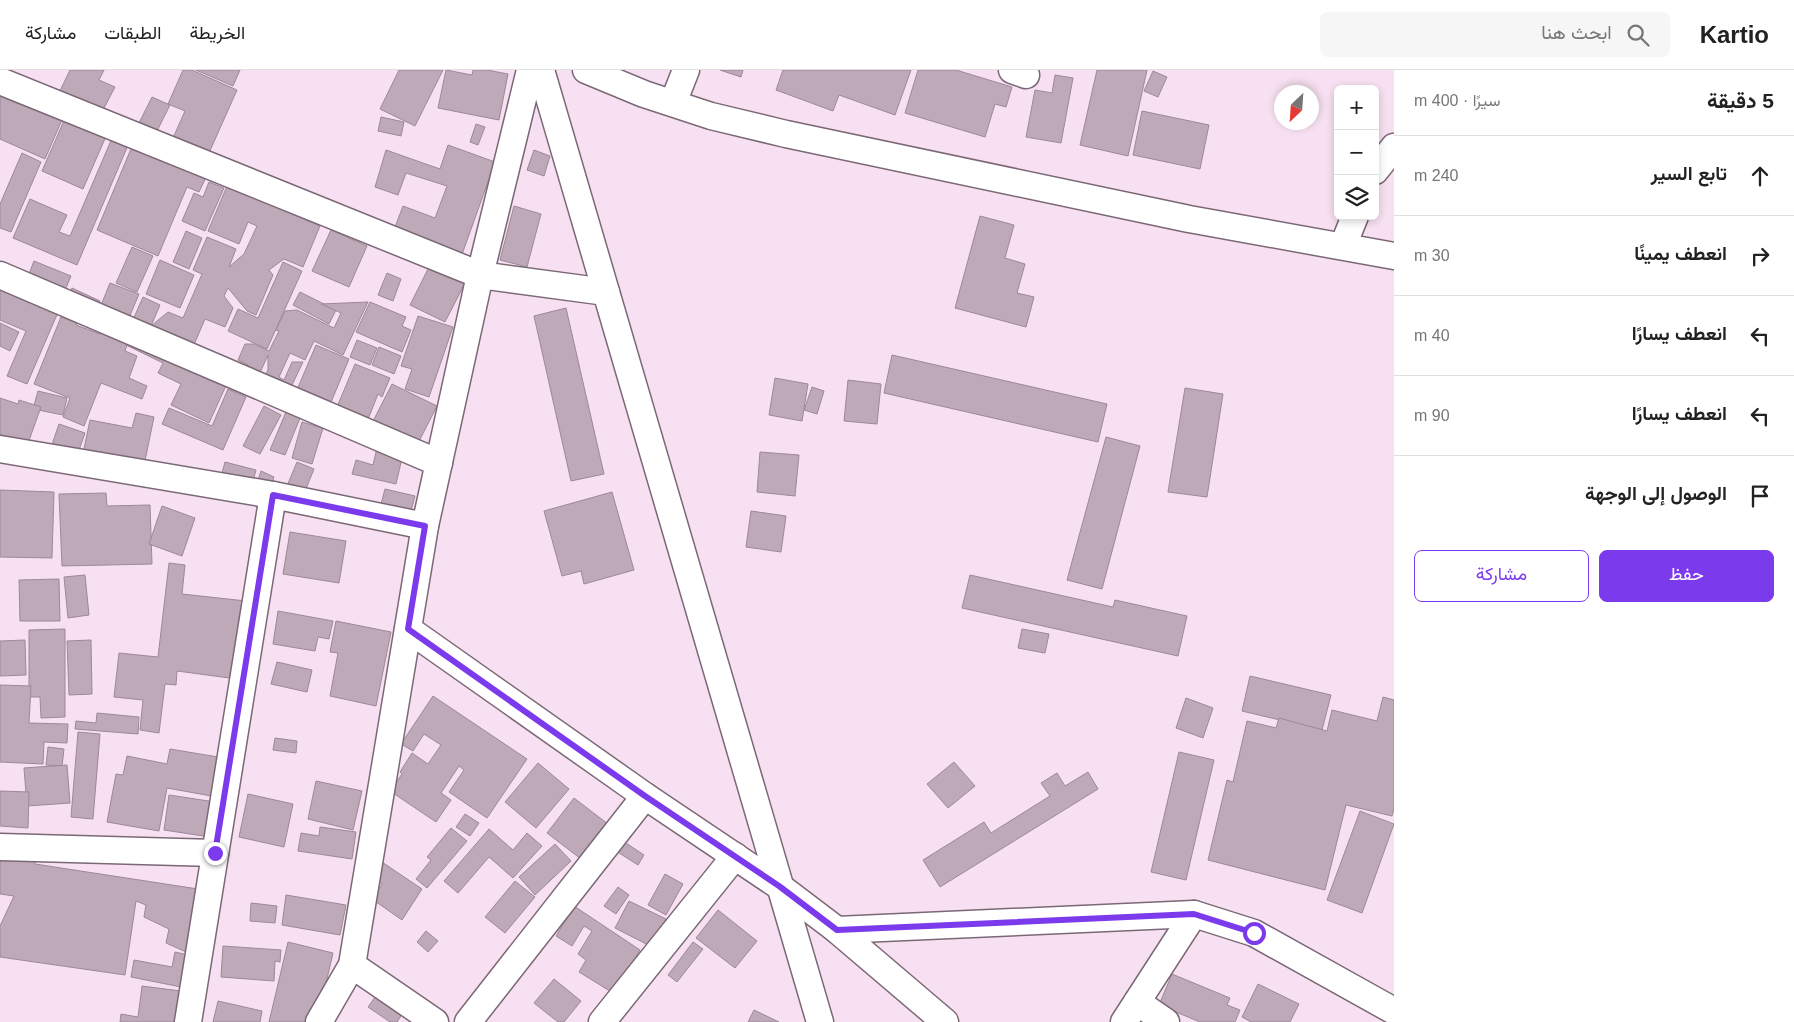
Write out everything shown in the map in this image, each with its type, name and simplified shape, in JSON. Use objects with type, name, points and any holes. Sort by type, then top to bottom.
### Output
[{"type":"street","points":[[319,1022],[352,965],[425,526],[480,275],[530,70]]},
{"type":"street","points":[[541,70],[820,1022]]},
{"type":"street","points":[[586,70],[711,116],[786,134],[1189,219],[1394,256]]},
{"type":"street","points":[[673,103],[686,70]]},
{"type":"street","points":[[13,79],[480,275],[606,292]]},
{"type":"street","points":[[1379,166],[1394,147]]},
{"type":"street","points":[[1343,246],[1353,220]]},
{"type":"street","points":[[0,275],[439,463]]},
{"type":"street","points":[[0,450],[273,495],[425,526]]},
{"type":"street","points":[[188,1022],[273,495]]},
{"type":"street","points":[[408,629],[645,796],[779,886],[837,930],[945,1022]]},
{"type":"street","points":[[468,1022],[645,796]]},
{"type":"street","points":[[0,847],[215,853]]},
{"type":"street","points":[[602,1022],[735,856]]},
{"type":"street","points":[[837,930],[1194,914],[1254,933],[1389,1014]]},
{"type":"street","points":[[1166,1022],[1131,1012],[1194,914]]},
{"type":"street","points":[[352,965],[435,1022]]},
{"type":"building","points":[[70,70],[104,70],[99,80],[115,87],[100,116],[58,95]]},
{"type":"building","points":[[183,70],[192,70],[237,90],[205,162],[169,147],[185,111],[168,104]]},
{"type":"building","points":[[196,70],[240,70],[233,86]]},
{"type":"building","points":[[399,70],[443,70],[415,126],[380,109]]},
{"type":"building","points":[[446,70],[472,75],[473,70],[487,70],[508,74],[499,120],[438,108]]},
{"type":"building","points":[[720,70],[743,70],[741,77]]},
{"type":"building","points":[[783,70],[911,70],[895,115],[839,95],[833,111],[776,90]]},
{"type":"building","points":[[918,70],[956,70],[1012,87],[1006,107],[995,104],[985,137],[905,113]]},
{"type":"building","points":[[1097,70],[1147,70],[1128,156],[1080,145]]},
{"type":"building","points":[[1153,71],[1167,77],[1158,97],[1144,91]]},
{"type":"building","points":[[1055,75],[1073,78],[1061,143],[1026,137],[1035,90],[1052,93]]},
{"type":"building","points":[[0,84],[65,113],[45,159],[0,139]]},
{"type":"building","points":[[152,97],[170,105],[155,135],[137,127]]},
{"type":"building","points":[[1142,111],[1209,125],[1200,169],[1133,155]]},
{"type":"building","points":[[66,116],[107,134],[83,189],[42,171]]},
{"type":"building","points":[[381,117],[404,122],[401,136],[378,131]]},
{"type":"building","points":[[476,124],[485,127],[478,145],[470,142]]},
{"type":"building","points":[[113,136],[129,143],[77,265],[13,238],[30,199],[67,215],[59,232],[70,236]]},
{"type":"building","points":[[133,144],[207,175],[199,192],[187,187],[158,256],[97,230]]},
{"type":"building","points":[[448,145],[495,162],[460,260],[392,235],[403,206],[435,218],[447,186],[406,173],[398,195],[375,187],[386,150],[440,169]]},
{"type":"building","points":[[534,150],[550,156],[544,176],[527,170]]},
{"type":"building","points":[[22,153],[41,162],[11,232],[0,228],[0,204]]},
{"type":"building","points":[[209,182],[224,188],[205,231],[182,221],[194,193],[203,197]]},
{"type":"building","points":[[227,186],[320,226],[303,267],[284,259],[269,270],[273,275],[256,315],[247,311],[228,288],[224,296],[233,308],[225,327],[205,319],[190,354],[129,329],[143,297],[160,305],[151,326],[168,312],[183,318],[202,274],[193,270],[207,237],[236,249],[229,267],[244,254],[257,226],[248,222],[239,244],[208,231]]},
{"type":"building","points":[[514,206],[541,214],[527,267],[500,260]]},
{"type":"building","points":[[980,216],[1014,225],[1005,258],[1025,264],[1017,293],[1034,297],[1026,327],[955,308]]},
{"type":"building","points":[[331,230],[367,246],[349,287],[312,271]]},
{"type":"building","points":[[186,231],[202,238],[189,269],[173,262]]},
{"type":"building","points":[[132,247],[153,256],[137,292],[116,283]]},
{"type":"building","points":[[160,260],[194,275],[180,308],[146,294]]},
{"type":"building","points":[[34,261],[71,276],[60,302],[24,287]]},
{"type":"building","points":[[283,262],[302,271],[267,349],[228,331],[238,309],[258,318]]},
{"type":"building","points":[[430,265],[465,283],[445,322],[410,305]]},
{"type":"building","points":[[387,273],[401,279],[393,301],[378,295]]},
{"type":"building","points":[[110,283],[139,294],[123,332],[95,320]]},
{"type":"building","points":[[0,285],[59,310],[27,384],[7,376],[26,331],[0,320]]},
{"type":"building","points":[[72,288],[100,301],[93,314],[66,301]]},
{"type":"building","points":[[300,292],[336,310],[329,324],[293,305]]},
{"type":"building","points":[[368,302],[343,355],[314,341],[305,360],[290,353],[279,377],[284,380],[292,362],[303,362],[292,385],[292,399],[261,385],[268,370],[268,355],[253,388],[240,382],[248,365],[238,360],[245,344],[254,344],[269,351],[279,331],[276,330],[285,311],[297,310],[334,328],[341,313],[321,304]]},
{"type":"building","points":[[370,302],[406,317],[402,326],[411,330],[402,352],[356,332]]},
{"type":"building","points":[[566,308],[604,474],[571,481],[534,316]]},
{"type":"building","points":[[418,316],[453,327],[429,397],[405,389],[412,369],[401,366]]},
{"type":"building","points":[[61,317],[100,334],[101,331],[128,342],[125,351],[137,356],[129,378],[147,386],[142,399],[101,383],[84,426],[63,417],[70,398],[34,384]]},
{"type":"building","points":[[0,323],[19,332],[10,351],[0,346]]},
{"type":"building","points":[[131,334],[229,379],[209,423],[171,405],[181,384],[158,373],[163,363],[126,345]]},
{"type":"building","points":[[357,340],[377,348],[370,365],[350,357]]},
{"type":"building","points":[[316,345],[349,359],[324,419],[291,404]]},
{"type":"building","points":[[379,347],[401,356],[394,374],[372,365]]},
{"type":"building","points":[[892,355],[1107,404],[1098,442],[884,393]]},
{"type":"building","points":[[355,364],[390,378],[382,397],[378,394],[363,432],[332,419]]},
{"type":"building","points":[[775,378],[808,384],[802,421],[769,415]]},
{"type":"building","points":[[848,380],[881,384],[877,424],[844,421]]},
{"type":"building","points":[[392,384],[437,406],[414,451],[369,429]]},
{"type":"building","points":[[812,387],[824,391],[817,414],[804,410]]},
{"type":"building","points":[[1185,388],[1223,394],[1207,497],[1168,492]]},
{"type":"building","points":[[228,389],[246,397],[223,450],[162,424],[169,408],[212,426]]},
{"type":"building","points":[[38,391],[67,398],[63,415],[33,409]]},
{"type":"building","points":[[0,398],[18,404],[19,400],[41,407],[22,460],[0,453]]},
{"type":"building","points":[[264,406],[281,415],[260,454],[243,446]]},
{"type":"building","points":[[286,412],[300,418],[285,455],[270,450]]},
{"type":"building","points":[[136,413],[154,417],[141,480],[80,468],[90,420],[132,428]]},
{"type":"building","points":[[302,422],[323,428],[312,464],[292,458]]},
{"type":"building","points":[[59,424],[85,433],[79,450],[47,459]]},
{"type":"building","points":[[1106,437],[1140,446],[1102,589],[1067,580]]},
{"type":"building","points":[[377,448],[403,454],[396,484],[352,474],[356,460],[373,465]]},
{"type":"building","points":[[760,452],[799,455],[795,496],[757,492]]},
{"type":"building","points":[[225,462],[256,470],[249,496],[218,488]]},
{"type":"building","points":[[297,462],[314,469],[299,506],[282,498]]},
{"type":"building","points":[[261,471],[274,477],[269,490],[256,486]]},
{"type":"building","points":[[385,489],[415,496],[407,526],[377,519]]},
{"type":"building","points":[[0,490],[54,492],[52,558],[0,557]]},
{"type":"building","points":[[612,492],[634,570],[584,584],[581,571],[562,576],[544,511]]},
{"type":"building","points":[[106,493],[107,506],[150,505],[152,564],[62,566],[59,494]]},
{"type":"building","points":[[162,506],[195,518],[182,556],[149,544]]},
{"type":"building","points":[[751,511],[786,516],[781,552],[746,547]]},
{"type":"building","points":[[290,532],[346,541],[339,583],[283,574]]},
{"type":"building","points":[[169,563],[185,565],[182,594],[246,601],[237,679],[177,671],[176,685],[165,684],[159,733],[140,730],[143,700],[114,697],[119,653],[158,657]]},
{"type":"building","points":[[85,575],[89,615],[68,618],[64,577]]},
{"type":"building","points":[[970,575],[1113,607],[1115,600],[1187,616],[1178,656],[962,608]]},
{"type":"building","points":[[59,579],[60,621],[20,621],[19,580]]},
{"type":"building","points":[[278,611],[333,621],[329,639],[318,637],[315,651],[273,644]]},
{"type":"building","points":[[336,621],[391,632],[376,706],[330,696],[338,653],[330,652]]},
{"type":"building","points":[[65,629],[65,717],[41,718],[40,697],[29,697],[29,630]]},
{"type":"building","points":[[1022,629],[1049,634],[1045,653],[1018,648]]},
{"type":"building","points":[[25,640],[26,675],[0,676],[0,641]]},
{"type":"building","points":[[91,640],[92,694],[69,695],[67,641]]},
{"type":"building","points":[[277,662],[312,670],[307,692],[271,684]]},
{"type":"building","points":[[1250,676],[1331,695],[1322,730],[1242,711]]},
{"type":"building","points":[[0,685],[31,686],[29,723],[68,724],[67,743],[44,742],[43,764],[0,762]]},
{"type":"building","points":[[433,696],[527,759],[487,818],[449,792],[464,770],[459,766],[441,793],[451,800],[436,822],[390,791],[402,774],[400,772],[412,753],[428,764],[441,745],[424,734],[413,751],[401,744]]},
{"type":"building","points":[[1383,697],[1394,700],[1394,809],[1392,816],[1346,805],[1325,890],[1208,860],[1227,780],[1233,782],[1247,721],[1276,728],[1279,718],[1327,731],[1332,710],[1377,721]]},
{"type":"building","points":[[1186,698],[1213,708],[1203,738],[1176,728]]},
{"type":"building","points":[[97,713],[139,717],[138,734],[75,729],[76,721],[96,723]]},
{"type":"building","points":[[78,732],[100,734],[93,819],[71,817]]},
{"type":"building","points":[[275,738],[297,741],[296,753],[273,750]]},
{"type":"building","points":[[48,747],[64,749],[62,766],[46,765]]},
{"type":"building","points":[[170,749],[224,758],[217,797],[167,788],[159,831],[107,822],[116,774],[123,775],[127,756],[167,764]]},
{"type":"building","points":[[1179,752],[1214,760],[1186,880],[1151,872]]},
{"type":"building","points":[[954,762],[975,786],[948,808],[927,784]]},
{"type":"building","points":[[538,763],[569,789],[536,828],[505,802]]},
{"type":"building","points":[[67,765],[70,803],[27,806],[24,768]]},
{"type":"building","points":[[1088,772],[1098,789],[940,887],[923,860],[984,822],[991,833],[1050,796],[1041,783],[1057,773],[1065,786]]},
{"type":"building","points":[[316,781],[362,791],[353,830],[308,819]]},
{"type":"building","points":[[0,791],[29,792],[28,828],[0,826]]},
{"type":"building","points":[[248,794],[293,804],[284,847],[239,837]]},
{"type":"building","points":[[169,795],[215,802],[210,837],[164,830]]},
{"type":"building","points":[[574,798],[608,824],[581,859],[547,833]]},
{"type":"building","points":[[1360,811],[1394,824],[1362,913],[1327,900]]},
{"type":"building","points":[[465,814],[479,823],[470,836],[456,827]]},
{"type":"building","points":[[320,827],[356,832],[352,859],[298,851],[301,833],[319,836]]},
{"type":"building","points":[[451,828],[467,841],[427,888],[416,879],[431,860],[427,857]]},
{"type":"building","points":[[489,829],[513,850],[527,833],[542,846],[513,878],[489,857],[458,893],[444,881]]},
{"type":"building","points":[[623,841],[644,855],[638,865],[616,851]]},
{"type":"building","points":[[555,844],[571,861],[535,895],[519,877]]},
{"type":"building","points":[[33,852],[35,864],[198,889],[186,952],[166,943],[169,929],[144,917],[146,905],[136,901],[125,975],[0,957],[0,926],[14,896],[0,894],[0,853]]},
{"type":"building","points":[[379,860],[422,889],[402,920],[372,899],[382,884],[369,875]]},
{"type":"building","points":[[665,874],[683,884],[666,915],[648,905]]},
{"type":"building","points":[[515,881],[535,897],[505,933],[485,917]]},
{"type":"building","points":[[618,887],[629,895],[616,914],[604,906]]},
{"type":"building","points":[[286,895],[346,905],[340,935],[282,925]]},
{"type":"building","points":[[629,901],[666,919],[652,947],[615,928]]},
{"type":"building","points":[[251,903],[277,906],[275,923],[250,921]]},
{"type":"building","points":[[574,906],[640,950],[613,993],[579,972],[586,960],[578,954],[592,931],[584,926],[572,946],[556,936]]},
{"type":"building","points":[[718,910],[757,941],[735,968],[696,938]]},
{"type":"building","points":[[426,931],[438,941],[428,952],[417,942]]},
{"type":"building","points":[[288,942],[333,953],[317,1022],[269,1022]]},
{"type":"building","points":[[693,942],[703,949],[677,982],[668,975]]},
{"type":"building","points":[[223,946],[281,950],[280,962],[275,961],[274,981],[221,977]]},
{"type":"building","points":[[175,952],[188,955],[181,987],[131,977],[134,960],[172,967]]},
{"type":"building","points":[[1172,974],[1230,998],[1227,1005],[1240,1010],[1235,1022],[1200,1022],[1159,1005]]},
{"type":"building","points":[[554,979],[581,1001],[564,1022],[558,1022],[534,1003]]},
{"type":"building","points":[[1258,984],[1299,1004],[1290,1022],[1251,1022],[1242,1017]]},
{"type":"building","points":[[142,986],[181,991],[176,1022],[120,1022],[121,1014],[138,1017]]},
{"type":"building","points":[[383,986],[403,1013],[397,1022],[390,1022],[368,1007]]},
{"type":"building","points":[[218,1001],[262,1011],[260,1022],[213,1022]]},
{"type":"building","points":[[754,1010],[779,1022],[748,1022]]},
{"type":"route","points":[[215,853],[273,495],[425,526],[408,629],[645,796],[779,886],[837,930],[1194,914],[1254,933]]}]
